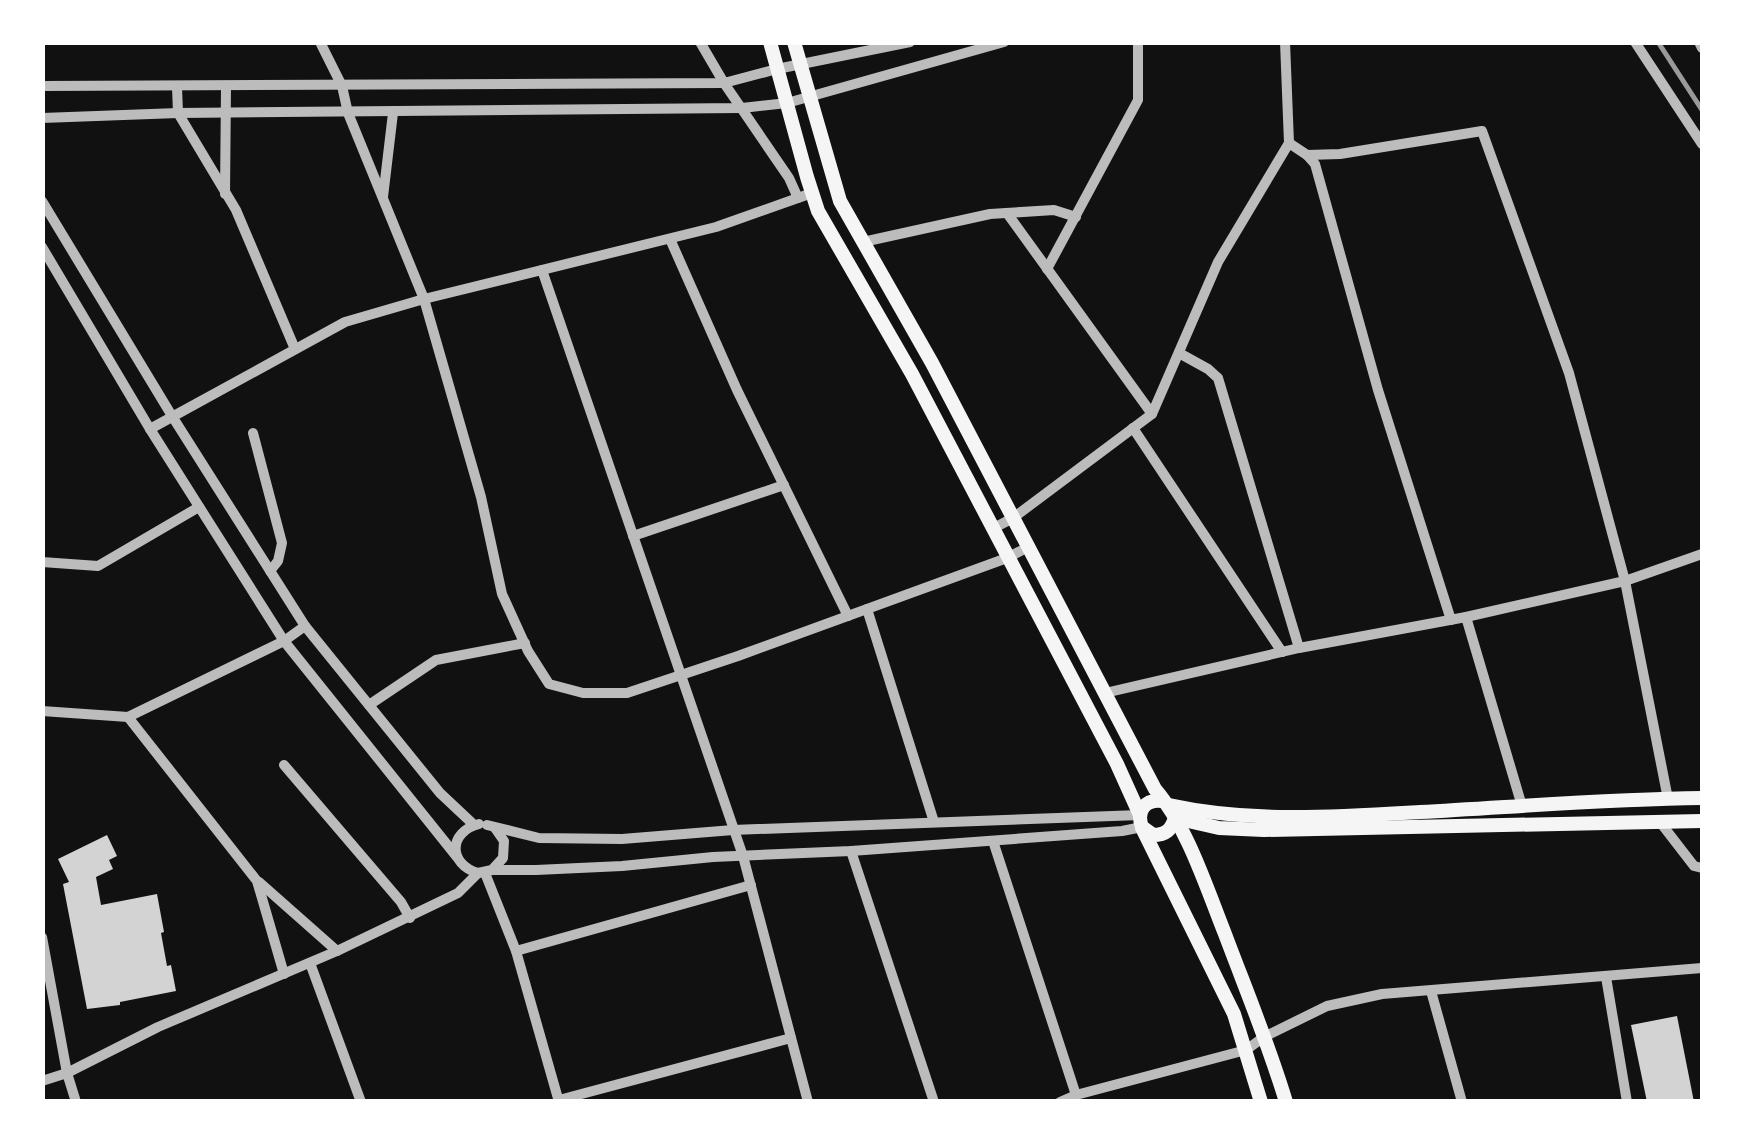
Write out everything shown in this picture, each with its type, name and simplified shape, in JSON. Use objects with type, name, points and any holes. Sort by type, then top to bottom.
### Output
[{"type":"main road","points":[[770,42],[805,196],[818,211],[912,374],[1116,764],[1234,1014],[1261,1102]]},
{"type":"main road","points":[[794,42],[840,201],[932,363],[1155,789],[1169,808],[1210,897],[1286,1102]]},
{"type":"main road","points":[[1169,808],[1316,818],[1702,798]]},
{"type":"main road","points":[[1169,808],[1172,827],[1160,835],[1148,833],[1140,821],[1142,809],[1150,802],[1169,808],[1219,828],[1264,830],[1702,821]]},
{"type":"street","points":[[320,42],[342,86],[348,113],[424,298],[481,497],[502,594],[524,643],[549,684],[583,693],[627,693],[1028,548]]},
{"type":"street","points":[[150,429],[345,322],[424,298],[716,228],[805,196],[789,178],[700,42]]},
{"type":"street","points":[[42,86],[724,82],[910,42]]},
{"type":"street","points":[[42,118],[178,113],[742,108],[786,103],[1004,42]]},
{"type":"street","points":[[1046,270],[1138,100],[1138,42]]},
{"type":"street","points":[[992,529],[1013,518],[1152,414],[1218,262],[1289,144],[1285,42]]},
{"type":"street","points":[[1636,42],[1702,144]]},
{"type":"street","points":[[178,87],[178,113],[236,210],[295,349]]},
{"type":"street","points":[[225,195],[226,87]]},
{"type":"street","points":[[382,198],[392,113]]},
{"type":"street","points":[[1307,155],[1340,154],[1482,131],[1569,373],[1626,581],[1668,799]]},
{"type":"street","points":[[1289,144],[1314,164],[1378,390],[1452,620]]},
{"type":"street","points":[[42,201],[305,626],[440,794],[473,824]]},
{"type":"street","points":[[863,242],[990,214],[1054,210],[1076,217]]},
{"type":"street","points":[[1007,213],[1152,414]]},
{"type":"street","points":[[670,239],[737,390],[848,616]]},
{"type":"street","points":[[42,247],[150,429],[284,641],[465,868],[485,872],[605,867],[852,851],[1122,832],[1140,821]]},
{"type":"street","points":[[542,270],[743,856],[808,1102]]},
{"type":"street","points":[[1178,353],[1208,368],[1218,378],[1298,648]]},
{"type":"street","points":[[1134,428],[1282,652]]},
{"type":"street","points":[[253,434],[282,543],[281,555],[270,570]]},
{"type":"street","points":[[633,536],[784,485]]},
{"type":"street","points":[[42,562],[98,566],[200,507]]},
{"type":"street","points":[[1106,693],[1298,648],[1452,620],[1626,581],[1702,554]]},
{"type":"street","points":[[867,609],[934,822]]},
{"type":"street","points":[[1466,617],[1522,806]]},
{"type":"street","points":[[42,711],[128,717],[284,641],[305,626]]},
{"type":"street","points":[[369,705],[436,660],[524,643]]},
{"type":"street","points":[[128,717],[257,881],[336,952]]},
{"type":"street","points":[[284,765],[410,918]]},
{"type":"street","points":[[457,857],[456,841],[473,824],[540,838],[622,839],[934,822],[1140,821]]},
{"type":"street","points":[[1660,822],[1694,866],[1702,868]]},
{"type":"street","points":[[42,1082],[158,1027],[336,952],[458,893],[498,865],[505,850],[500,834],[487,824]]},
{"type":"street","points":[[993,840],[1076,1095]]},
{"type":"street","points":[[852,851],[934,1102]]},
{"type":"street","points":[[485,872],[516,951],[559,1101],[791,1038]]},
{"type":"street","points":[[257,881],[284,974]]},
{"type":"street","points":[[516,951],[751,886]]},
{"type":"street","points":[[42,938],[76,1102]]},
{"type":"street","points":[[310,963],[361,1102]]},
{"type":"street","points":[[1060,1102],[1246,1050],[1264,1036],[1327,1006],[1382,994],[1702,968]]},
{"type":"street","points":[[1606,976],[1627,1102]]},
{"type":"street","points":[[1431,992],[1462,1102]]},
{"type":"building","points":[[107,835],[117,856],[109,860],[113,869],[96,877],[101,905],[157,894],[167,966],[171,965],[176,991],[87,1009],[63,884],[69,882],[58,859]]},
{"type":"building","points":[[1677,1016],[1694,1102],[1647,1102],[1631,1025]]},
{"type":"railway","points":[[1658,42],[1702,110]]}]
